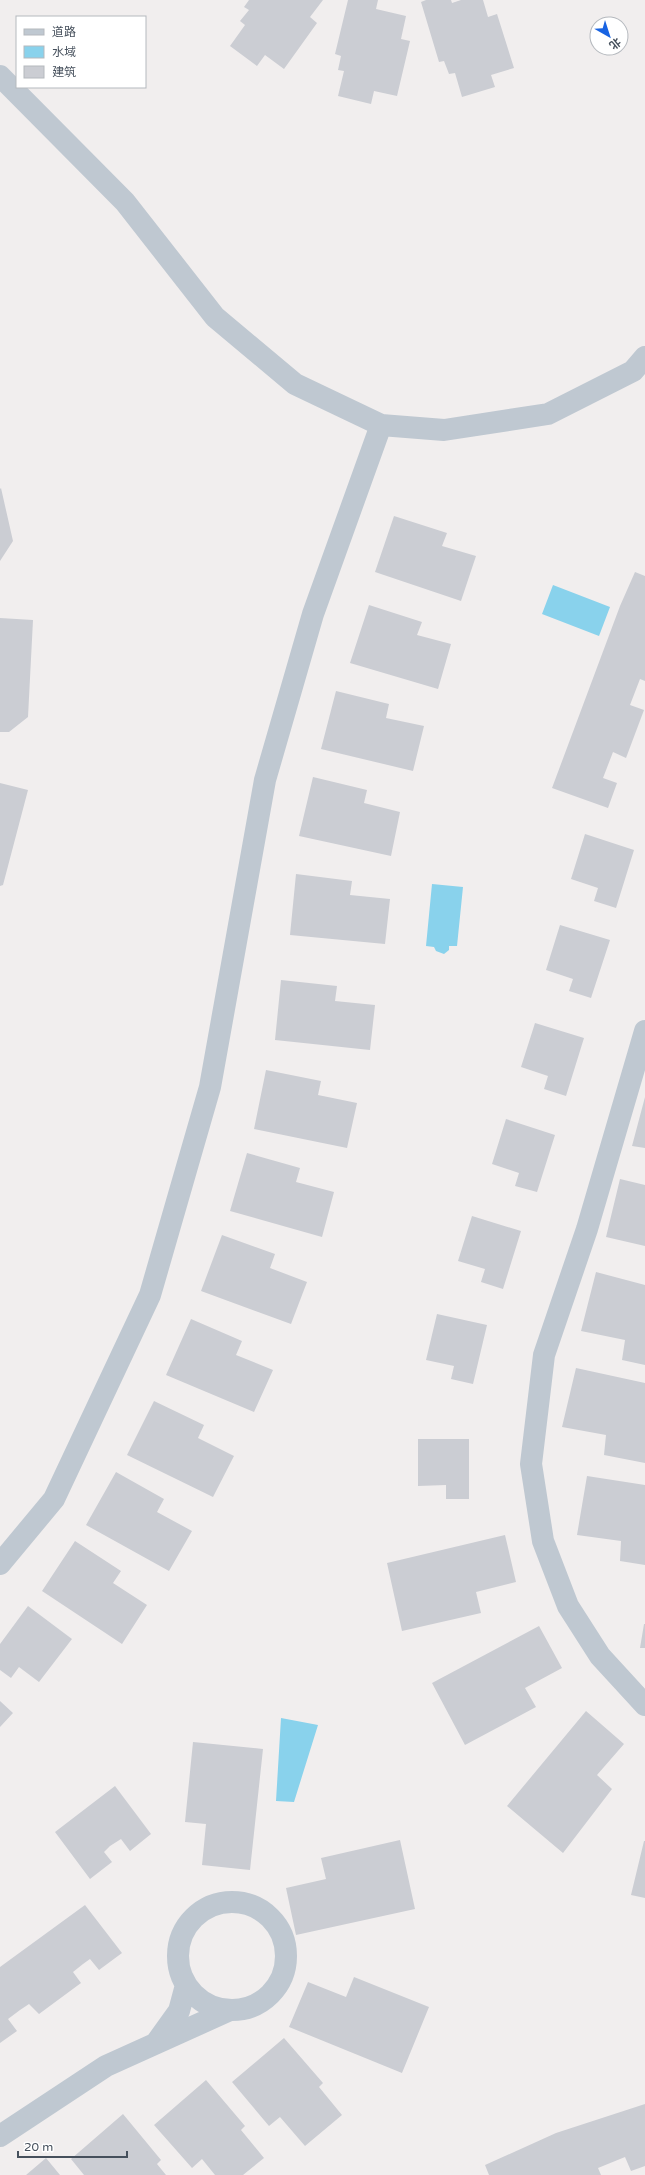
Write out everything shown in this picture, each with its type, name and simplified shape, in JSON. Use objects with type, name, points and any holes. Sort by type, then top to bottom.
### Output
[{"type":"street","points":[[0,76],[125,202],[215,317],[295,384],[381,425],[444,430],[548,414],[633,371],[645,357]]},
{"type":"street","points":[[0,1564],[54,1499],[150,1295],[210,1087],[264,780],[313,614],[381,425]]},
{"type":"street","points":[[645,1031],[587,1228],[544,1355],[531,1464],[543,1541],[568,1606],[600,1656],[645,1705]]},
{"type":"street","points":[[0,2136],[106,2066],[230,2010],[248,2007],[265,2000],[277,1986],[285,1969],[286,1951],[282,1934],[272,1919],[257,1908],[240,1902],[222,1902],[206,1908],[192,1919],[182,1934],[178,1951],[179,1968],[186,1984],[197,1998],[212,2006],[230,2010]]},
{"type":"street","points":[[156,2044],[179,2011],[186,1984]]},
{"type":"water","points":[[553,585],[610,607],[599,636],[542,614]]},
{"type":"water","points":[[432,884],[463,887],[457,946],[449,946],[449,950],[444,954],[436,951],[434,947],[426,946]]},
{"type":"water","points":[[281,1718],[318,1725],[294,1802],[276,1801]]},
{"type":"building","points":[[249,0],[323,0],[310,17],[317,23],[284,69],[265,55],[257,66],[230,46],[245,25],[240,21],[249,10],[244,7]]},
{"type":"building","points":[[348,0],[378,0],[376,9],[406,16],[401,39],[410,41],[397,96],[374,91],[371,104],[338,96],[344,71],[338,70],[341,56],[335,54]]},
{"type":"building","points":[[426,0],[451,0],[452,3],[461,0],[483,0],[488,17],[497,14],[514,68],[491,75],[495,87],[462,97],[455,73],[449,74],[444,61],[439,62],[421,2]]},
{"type":"building","points":[[1,488],[13,541],[0,561],[0,489]]},
{"type":"building","points":[[394,516],[447,533],[442,546],[476,556],[461,601],[375,572]]},
{"type":"building","points":[[635,572],[645,576],[645,681],[640,679],[630,705],[644,710],[626,758],[613,752],[603,778],[617,783],[608,808],[552,788],[620,606]]},
{"type":"building","points":[[369,605],[422,622],[417,635],[451,644],[438,689],[350,663]]},
{"type":"building","points":[[0,618],[33,620],[28,717],[9,732],[0,732]]},
{"type":"building","points":[[336,691],[389,704],[386,718],[424,726],[413,771],[321,749]]},
{"type":"building","points":[[313,777],[367,790],[364,803],[400,812],[391,856],[299,836]]},
{"type":"building","points":[[0,783],[28,790],[3,885],[0,886]]},
{"type":"building","points":[[585,834],[634,850],[616,908],[594,901],[598,888],[571,879]]},
{"type":"building","points":[[296,874],[352,881],[350,895],[390,899],[385,944],[290,935]]},
{"type":"building","points":[[560,925],[610,940],[591,998],[569,991],[573,979],[546,970]]},
{"type":"building","points":[[281,980],[337,986],[335,1001],[375,1005],[370,1050],[275,1040]]},
{"type":"building","points":[[535,1023],[584,1038],[566,1096],[544,1089],[548,1076],[521,1067]]},
{"type":"building","points":[[266,1070],[321,1081],[318,1095],[357,1103],[347,1148],[254,1129]]},
{"type":"building","points":[[645,1097],[645,1148],[632,1146]]},
{"type":"building","points":[[506,1119],[555,1135],[537,1192],[515,1186],[519,1173],[492,1164]]},
{"type":"building","points":[[247,1153],[300,1168],[296,1182],[334,1192],[322,1237],[230,1211]]},
{"type":"building","points":[[620,1179],[645,1185],[645,1246],[606,1237]]},
{"type":"building","points":[[472,1216],[521,1231],[503,1289],[481,1282],[485,1269],[458,1261]]},
{"type":"building","points":[[222,1235],[275,1254],[270,1268],[307,1282],[291,1324],[201,1291]]},
{"type":"building","points":[[596,1272],[645,1285],[645,1365],[622,1360],[625,1340],[581,1331]]},
{"type":"building","points":[[437,1314],[487,1325],[473,1384],[451,1379],[454,1366],[426,1360]]},
{"type":"building","points":[[191,1319],[242,1341],[236,1355],[273,1370],[254,1412],[166,1375]]},
{"type":"building","points":[[576,1368],[645,1383],[645,1463],[604,1455],[606,1435],[562,1427]]},
{"type":"building","points":[[154,1401],[204,1425],[198,1438],[234,1456],[213,1497],[127,1455]]},
{"type":"building","points":[[418,1439],[469,1439],[469,1499],[446,1499],[446,1485],[418,1486]]},
{"type":"building","points":[[116,1472],[164,1499],[157,1512],[192,1531],[169,1571],[86,1525]]},
{"type":"building","points":[[587,1476],[645,1485],[645,1565],[620,1561],[621,1541],[577,1535]]},
{"type":"building","points":[[505,1535],[516,1582],[476,1592],[481,1613],[402,1631],[387,1563]]},
{"type":"building","points":[[75,1541],[121,1571],[113,1583],[147,1605],[122,1644],[42,1591]]},
{"type":"building","points":[[28,1606],[72,1639],[39,1682],[19,1667],[11,1678],[0,1670],[0,1644]]},
{"type":"building","points":[[644,1624],[645,1648],[640,1648]]},
{"type":"building","points":[[539,1626],[562,1668],[525,1688],[536,1707],[465,1745],[432,1683]]},
{"type":"building","points":[[0,1701],[13,1713],[0,1727]]},
{"type":"building","points":[[586,1711],[624,1744],[597,1775],[612,1789],[563,1853],[507,1806]]},
{"type":"building","points":[[193,1742],[263,1749],[250,1870],[202,1865],[206,1824],[185,1822]]},
{"type":"building","points":[[115,1786],[151,1834],[130,1851],[121,1839],[110,1846],[104,1852],[112,1862],[90,1879],[55,1832]]},
{"type":"building","points":[[400,1840],[415,1909],[296,1935],[286,1888],[326,1879],[321,1858]]},
{"type":"building","points":[[645,1841],[645,1898],[631,1895]]},
{"type":"building","points":[[85,1905],[122,1953],[99,1970],[90,1959],[83,1964],[73,1972],[81,1983],[39,2014],[29,2004],[20,2010],[8,2019],[17,2031],[0,2043],[0,1967]]},
{"type":"building","points":[[354,1977],[429,2007],[402,2073],[289,2027],[308,1982],[346,1997]]},
{"type":"building","points":[[284,2038],[323,2083],[319,2087],[342,2115],[305,2146],[280,2117],[269,2126],[232,2082]]},
{"type":"building","points":[[206,2080],[245,2126],[241,2130],[264,2158],[243,2175],[215,2175],[202,2159],[192,2168],[154,2125]]},
{"type":"building","points":[[645,2104],[645,2166],[631,2171],[625,2157],[598,2168],[601,2175],[489,2175],[485,2165],[556,2133]]},
{"type":"building","points":[[123,2114],[161,2160],[157,2164],[166,2175],[84,2175],[71,2159]]},
{"type":"building","points":[[46,2158],[60,2175],[26,2175]]}]
